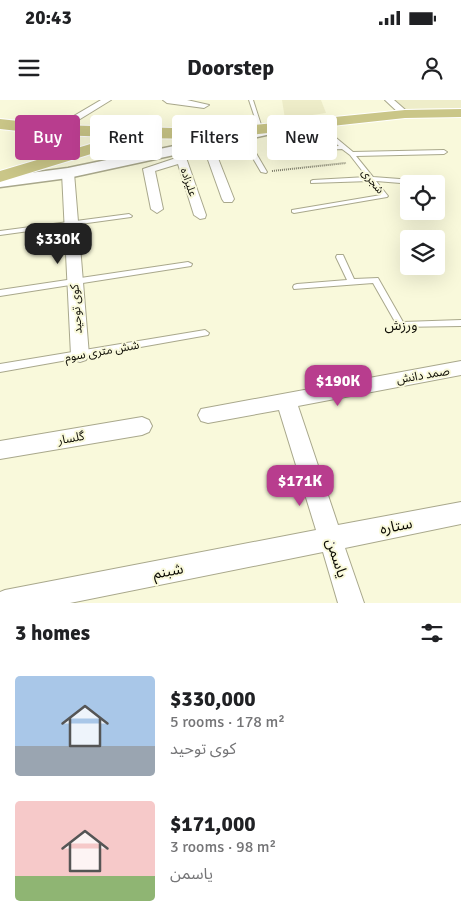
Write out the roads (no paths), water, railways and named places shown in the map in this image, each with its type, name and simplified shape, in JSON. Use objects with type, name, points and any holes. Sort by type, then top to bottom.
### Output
[{"type":"main road","points":[[337,121],[405,114],[461,113]]},
{"type":"main road","points":[[0,124],[15,126]]},
{"type":"main road","points":[[0,177],[90,149]]},
{"type":"main road","points":[[0,182],[68,173],[172,150]]},
{"type":"main road","points":[[0,177],[25,160]]},
{"type":"street","points":[[80,115],[105,100]]},
{"type":"street","points":[[167,100],[204,105]]},
{"type":"street","points":[[389,100],[405,114]]},
{"type":"street","points":[[157,209],[149,169],[172,153]]},
{"type":"street","name":"علیزاده","points":[[184,160],[200,215]]},
{"type":"street","points":[[213,160],[228,199]]},
{"type":"street","name":"کوی توحید","points":[[68,173],[80,355]]},
{"type":"street","name":"صمد دانش","points":[[208,415],[461,368]]},
{"type":"street","name":"یاسمن","points":[[286,400],[351,603]]},
{"type":"street","name":"گلسار","points":[[0,450],[142,426]]},
{"type":"street","name":"ستاره","points":[[330,539],[461,513]]},
{"type":"street","name":"شبنم","points":[[5,603],[330,539]]},
{"type":"lane","points":[[251,100],[267,127]]},
{"type":"lane","name":"شجری","points":[[294,212],[385,196],[352,154],[337,143]]},
{"type":"lane","points":[[337,147],[342,147]]},
{"type":"lane","points":[[352,154],[444,152]]},
{"type":"lane","points":[[257,160],[264,172]]},
{"type":"lane","points":[[314,182],[370,179],[400,181]]},
{"type":"lane","points":[[0,233],[129,216]]},
{"type":"lane","points":[[340,257],[352,282]]},
{"type":"lane","points":[[0,293],[188,264]]},
{"type":"lane","points":[[298,287],[375,280],[401,325],[461,323]]},
{"type":"lane","name":"شش متری سوم","points":[[0,368],[205,333]]},
{"type":"district","name":"ورزش","points":[[401,325]]}]
